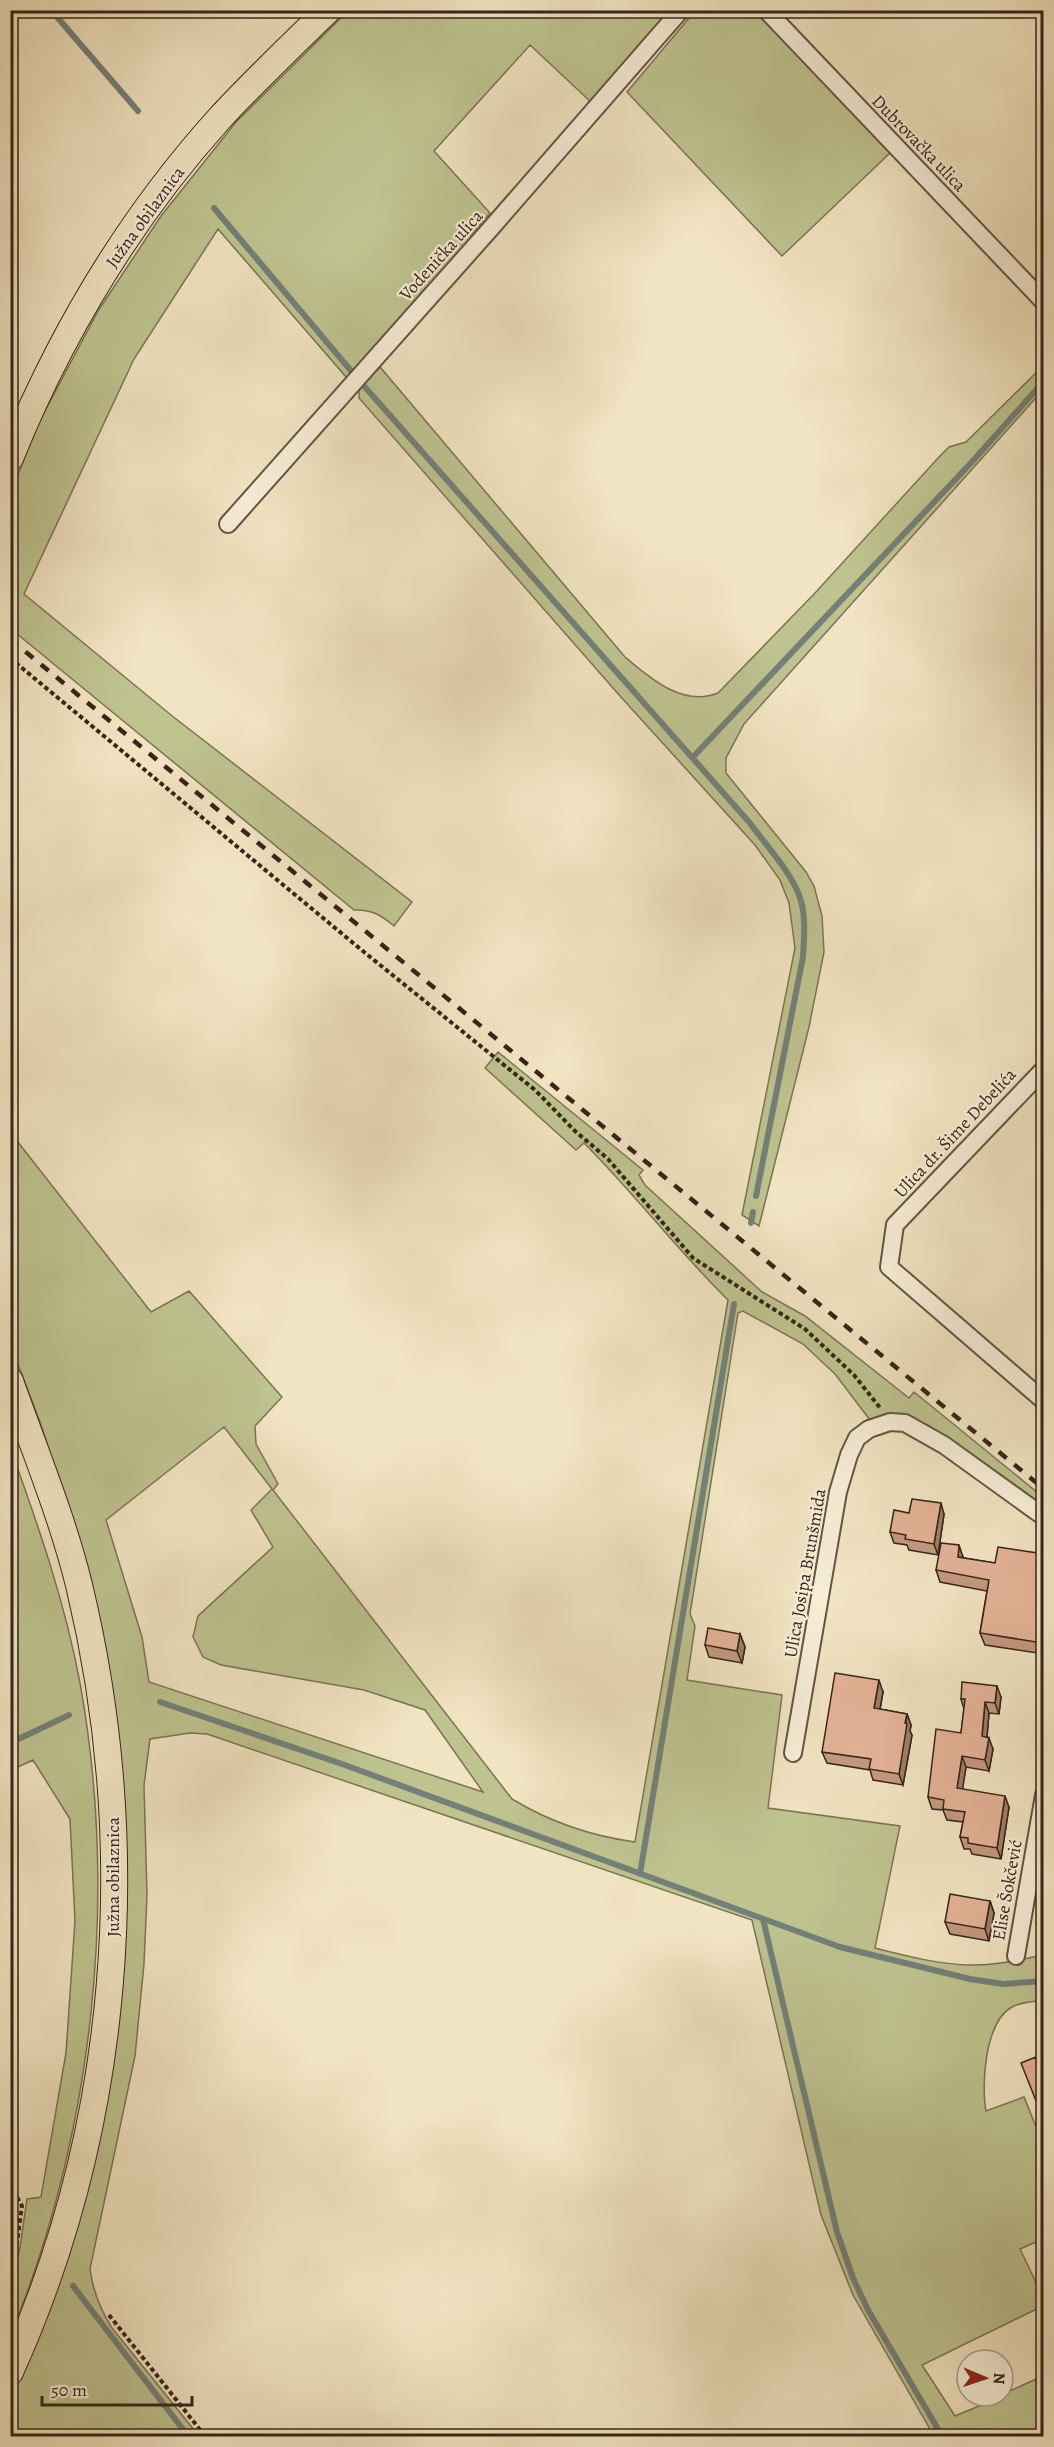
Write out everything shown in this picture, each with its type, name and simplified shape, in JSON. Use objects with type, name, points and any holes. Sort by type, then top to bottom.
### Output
[{"type":"main road","name":"Južna obilaznica","points":[[10,458],[54,361],[92,292],[128,237],[176,171],[219,120],[328,10]]},
{"type":"main road","name":"Južna obilaznica","points":[[10,1381],[66,1539],[79,1585],[107,1745],[115,1870],[110,1995],[103,2055],[88,2136],[51,2274],[10,2372]]},
{"type":"street","name":"Vodenička ulica","points":[[228,524],[681,10]]},
{"type":"street","name":"Dubrovačka ulica","points":[[766,10],[1044,302]]},
{"type":"street","name":"Ulica dr. Šime Debelića","points":[[1044,1068],[895,1225],[889,1267],[1044,1401]]},
{"type":"street","points":[[890,1422],[905,1422],[926,1433],[1044,1517]]},
{"type":"street","name":"Ulica Josipa Brunšmida","points":[[793,1753],[838,1492],[849,1455],[857,1438],[869,1429],[890,1422]]},
{"type":"street","name":"Elise Šokčević","points":[[1016,1956],[1044,1795]]},
{"type":"path","points":[[10,658],[364,952],[536,1090],[575,1131],[608,1159],[693,1258],[805,1329],[854,1375],[890,1422]]},
{"type":"path","points":[[10,2184],[22,2206],[16,2250],[10,2266]]},
{"type":"path","points":[[109,2315],[205,2436]]},
{"type":"green space","points":[[349,10],[674,11],[593,104],[530,45],[434,151],[490,213],[471,235],[473,238],[347,378],[218,229],[134,359],[24,594],[171,715],[412,902],[394,926],[376,914],[354,910],[11,629],[11,493],[36,428],[98,311],[161,216],[236,122]]},
{"type":"green space","points":[[695,11],[757,11],[890,153],[782,256],[627,92]]},
{"type":"green space","points":[[1043,366],[1043,390],[744,724],[726,758],[726,773],[806,872],[814,886],[822,916],[824,952],[809,1027],[759,1226],[742,1215],[795,948],[789,903],[780,880],[755,845],[620,696],[359,398],[359,391],[380,367],[625,657],[657,682],[680,694],[705,696],[718,693],[815,593],[949,447],[966,442]]},
{"type":"green space","points":[[498,1052],[643,1170],[639,1175],[645,1185],[762,1292],[805,1316],[909,1398],[914,1392],[1043,1497],[1043,1511],[922,1427],[870,1420],[835,1374],[803,1344],[743,1311],[738,1313],[690,1614],[695,1626],[687,1680],[782,1695],[768,1808],[900,1826],[875,1948],[910,1957],[968,1965],[997,1964],[1043,1955],[1043,2000],[1015,2005],[1003,2015],[991,2039],[984,2085],[986,2111],[1024,2097],[1043,2144],[1043,2239],[1020,2249],[1043,2297],[1043,2306],[922,2365],[955,2416],[974,2408],[1015,2408],[1015,2389],[1043,2376],[1043,2436],[934,2436],[853,2295],[821,2215],[752,1920],[207,1734],[190,1733],[150,1739],[144,1785],[147,1895],[144,1964],[135,2056],[90,2269],[98,2300],[112,2328],[199,2436],[11,2436],[11,2399],[39,2334],[86,2184],[115,1720],[105,1649],[90,1576],[40,1422],[11,1346],[10,1132],[151,1312],[189,1291],[282,1397],[255,1426],[256,1444],[278,1484],[273,1490],[512,1799],[541,1815],[571,1827],[635,1842],[728,1300],[584,1143],[576,1150],[485,1068]],"holes":[[[224,1427],[272,1489],[251,1510],[273,1547],[198,1616],[193,1637],[203,1657],[221,1665],[364,1690],[425,1710],[483,1792],[149,1682],[142,1637],[106,1520]]]},
{"type":"green space","points":[[10,1447],[50,1564],[74,1653],[92,1765],[97,1848],[97,1931],[91,2014],[79,2096],[62,2178],[39,2257],[11,2335],[11,2283],[20,2247],[27,2199],[41,2197],[66,2053],[75,1921],[70,1819],[33,1760],[11,1770],[10,1584],[14,1580],[10,1570]]},
{"type":"building","points":[[912,1499],[941,1503],[934,1544],[905,1539],[906,1535],[890,1532],[894,1510],[909,1513]]},
{"type":"building","points":[[941,1543],[959,1545],[958,1557],[995,1563],[998,1547],[1044,1554],[1044,1636],[1042,1643],[980,1633],[989,1580],[936,1570]]},
{"type":"building","points":[[708,1628],[740,1634],[737,1651],[705,1645]]},
{"type":"building","points":[[835,1673],[879,1680],[874,1708],[907,1714],[899,1774],[869,1769],[871,1759],[822,1752]]},
{"type":"building","points":[[962,1682],[997,1686],[995,1703],[985,1702],[982,1736],[989,1738],[985,1760],[962,1756],[957,1788],[1005,1796],[997,1848],[968,1843],[968,1838],[960,1837],[965,1812],[943,1809],[944,1800],[928,1797],[936,1729],[961,1733],[965,1699],[961,1699]]},
{"type":"building","points":[[950,1894],[990,1901],[985,1929],[945,1922]]},
{"type":"building","points":[[1036,2057],[1044,2077],[1044,2121],[1021,2063]]},
{"type":"waterway","points":[[51,10],[138,111]]},
{"type":"waterway","points":[[214,208],[352,372]]},
{"type":"waterway","points":[[693,757],[971,463],[1044,381]]},
{"type":"waterway","points":[[364,386],[749,822],[786,870],[797,891],[804,915],[803,957],[756,1196]]},
{"type":"waterway","points":[[751,1223],[753,1212]]},
{"type":"waterway","points":[[640,1874],[734,1304]]},
{"type":"waterway","points":[[160,1702],[342,1764],[840,1947],[970,1979],[1003,1984],[1044,1981]]},
{"type":"waterway","points":[[10,1743],[69,1715]]},
{"type":"waterway","points":[[763,1919],[837,2232],[853,2278],[868,2310],[942,2436]]},
{"type":"waterway","points":[[73,2286],[188,2436]]},
{"type":"railway","points":[[10,639],[1044,1489]]}]
